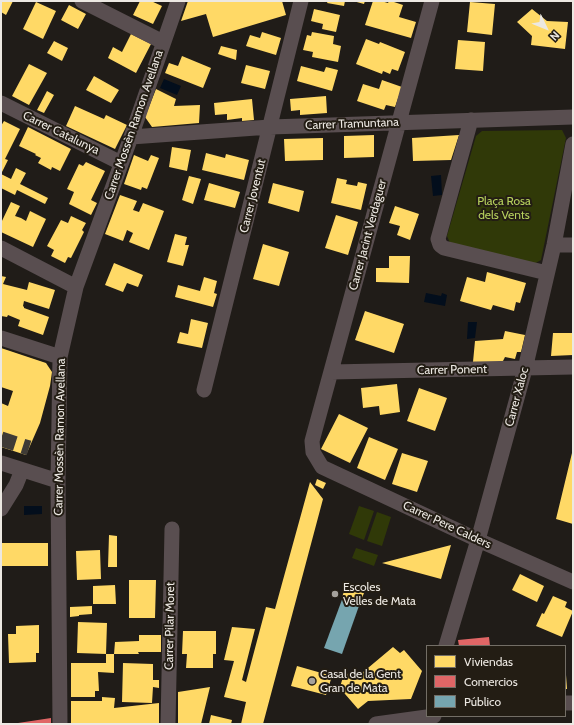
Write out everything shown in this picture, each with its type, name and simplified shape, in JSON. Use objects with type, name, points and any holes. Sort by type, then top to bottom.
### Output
[{"type":"street","points":[[82,1],[163,42]]},
{"type":"street","name":"Carrer Mossèn Ramon Avellana","points":[[60,724],[58,481],[60,357],[76,286],[131,137],[178,1]]},
{"type":"street","name":"Carrer Joventut","points":[[204,390],[301,1]]},
{"type":"street","name":"Carrer Jacint Verdaguer","points":[[322,467],[313,452],[312,441],[432,1]]},
{"type":"street","name":"Carrer Catalunya","points":[[1,103],[121,163]]},
{"type":"street","name":"Carrer Tramuntana","points":[[131,137],[270,127],[573,117]]},
{"type":"street","points":[[471,120],[438,239],[440,245],[444,248],[547,273]]},
{"type":"street","name":"Carrer Xaloc","points":[[446,645],[478,540],[526,369],[554,245],[573,144]]},
{"type":"street","points":[[554,245],[573,245]]},
{"type":"street","points":[[1,248],[76,286]]},
{"type":"street","points":[[1,338],[60,357]]},
{"type":"street","name":"Carrer Ponent","points":[[331,372],[573,367]]},
{"type":"street","points":[[1,463],[58,481]]},
{"type":"street","name":"Carrer Pere Calders","points":[[322,467],[478,540],[573,582]]},
{"type":"street","points":[[1,509],[16,485],[22,470]]},
{"type":"street","name":"Carrer Pilar Moret","points":[[168,724],[172,529]]},
{"type":"street","points":[[376,724],[426,716]]},
{"type":"green space","name":"Plaça Rosa dels Vents","points":[[562,130],[566,138],[541,260],[534,264],[450,243],[447,236],[476,136],[482,131]]},
{"type":"green space","points":[[359,506],[374,511],[364,540],[349,534]]},
{"type":"green space","points":[[377,512],[391,517],[382,546],[367,541]]},
{"type":"green space","points":[[356,548],[378,555],[374,566],[352,558]]},
{"type":"water","points":[[164,79],[181,86],[177,95],[160,88]]},
{"type":"water","points":[[441,175],[442,195],[433,196],[431,176]]},
{"type":"water","points":[[426,293],[441,296],[442,293],[447,295],[445,306],[424,302]]},
{"type":"water","points":[[468,322],[477,322],[475,338],[467,339]]},
{"type":"water","points":[[24,506],[42,506],[42,514],[24,515]]},
{"type":"building: Viviendas","points":[[1,1],[13,1],[6,15],[1,12]]},
{"type":"building: Viviendas","points":[[140,1],[151,1],[162,6],[153,24],[133,15]]},
{"type":"building: Viviendas","points":[[188,1],[282,1],[286,15],[213,37],[206,14],[181,21]]},
{"type":"building: Viviendas","points":[[328,1],[345,1],[344,6],[327,3]]},
{"type":"building: Viviendas","points":[[353,1],[365,1],[364,4]]},
{"type":"building: Viviendas","points":[[373,1],[388,3],[391,1],[403,5],[399,17],[416,22],[411,38],[365,25]]},
{"type":"building: Viviendas","points":[[36,2],[56,11],[43,39],[23,29]]},
{"type":"building: Viviendas","points":[[470,2],[495,4],[492,35],[467,32]]},
{"type":"building: Viviendas","points":[[69,5],[86,14],[78,29],[61,20]]},
{"type":"building: Viviendas","points":[[314,9],[340,15],[336,32],[322,29],[323,24],[311,21]]},
{"type":"building: Viviendas","points":[[532,9],[547,21],[568,22],[565,49],[531,45],[532,36],[517,22]]},
{"type":"building: Viviendas","points":[[262,32],[281,38],[276,55],[246,46],[250,35],[260,38]]},
{"type":"building: Viviendas","points":[[312,32],[334,36],[333,44],[341,46],[338,62],[312,57],[313,52],[303,50],[307,35],[311,36]]},
{"type":"building: Viviendas","points":[[131,34],[151,44],[136,73],[108,58],[113,47],[122,52]]},
{"type":"building: Viviendas","points":[[366,39],[379,44],[380,42],[405,52],[398,71],[392,69],[390,74],[383,71],[382,74],[356,64]]},
{"type":"building: Viviendas","points":[[458,40],[485,42],[483,71],[455,69]]},
{"type":"building: Viviendas","points":[[54,41],[68,48],[62,61],[47,53]]},
{"type":"building: Viviendas","points":[[221,46],[237,50],[236,60],[218,54]]},
{"type":"building: Viviendas","points":[[182,56],[211,68],[203,88],[165,73],[169,63],[178,66]]},
{"type":"building: Viviendas","points":[[29,64],[47,73],[29,105],[12,96]]},
{"type":"building: Viviendas","points":[[246,65],[270,71],[265,89],[241,83]]},
{"type":"building: Viviendas","points":[[301,66],[324,72],[326,67],[338,70],[332,91],[297,81]]},
{"type":"building: Viviendas","points":[[94,76],[119,90],[111,103],[86,90]]},
{"type":"building: Viviendas","points":[[382,80],[402,87],[395,107],[386,105],[384,110],[357,101],[363,84],[379,89]]},
{"type":"building: Viviendas","points":[[156,89],[176,99],[174,106],[200,105],[199,123],[152,127],[145,117]]},
{"type":"building: Viviendas","points":[[47,91],[54,95],[44,113],[37,110]]},
{"type":"building: Viviendas","points":[[326,96],[327,113],[300,115],[300,110],[291,111],[290,99]]},
{"type":"building: Viviendas","points":[[252,99],[254,120],[242,121],[242,118],[227,120],[227,114],[215,115],[214,103]]},
{"type":"building: Viviendas","points":[[75,106],[104,119],[106,115],[127,125],[115,149],[66,126]]},
{"type":"building: Viviendas","points":[[4,121],[20,129],[5,159],[8,160],[1,174],[1,126]]},
{"type":"building: Viviendas","points":[[28,127],[71,149],[60,171],[52,167],[51,170],[38,163],[41,158],[19,146]]},
{"type":"building: Viviendas","points":[[374,135],[374,157],[344,158],[344,136]]},
{"type":"building: Viviendas","points":[[459,135],[451,160],[413,161],[412,138]]},
{"type":"building: Viviendas","points":[[323,138],[323,160],[285,161],[284,139]]},
{"type":"building: Viviendas","points":[[172,147],[191,150],[187,171],[169,167]]},
{"type":"building: Viviendas","points":[[206,153],[225,158],[226,154],[249,160],[244,180],[202,170]]},
{"type":"building: Viviendas","points":[[134,155],[148,161],[151,155],[159,158],[147,189],[142,187],[141,190],[124,184]]},
{"type":"building: Viviendas","points":[[86,162],[105,171],[91,200],[97,203],[91,215],[69,204],[74,192],[67,189],[79,164],[83,166]]},
{"type":"building: Viviendas","points":[[16,168],[26,173],[20,184],[48,198],[45,204],[17,190],[15,195],[1,188],[1,174],[11,179]]},
{"type":"building: Viviendas","points":[[189,176],[201,179],[193,204],[182,200]]},
{"type":"building: Viviendas","points":[[337,178],[347,180],[346,184],[357,186],[358,182],[367,184],[361,210],[331,203]]},
{"type":"building: Viviendas","points":[[209,183],[240,192],[235,208],[204,200]]},
{"type":"building: Viviendas","points":[[273,183],[304,191],[299,212],[268,203]]},
{"type":"building: Viviendas","points":[[120,195],[137,201],[133,210],[139,212],[143,203],[164,211],[149,250],[129,242],[133,233],[127,230],[123,241],[105,234]]},
{"type":"building: Viviendas","points":[[11,202],[20,206],[15,216],[26,221],[30,211],[46,219],[33,247],[1,232],[1,223]]},
{"type":"building: Viviendas","points":[[395,206],[419,214],[410,240],[397,235],[400,226],[389,223]]},
{"type":"building: Viviendas","points":[[336,215],[358,222],[348,255],[325,248]]},
{"type":"building: Viviendas","points":[[71,216],[86,223],[82,230],[84,232],[71,258],[68,257],[65,263],[51,256],[54,250],[47,246],[61,220],[68,223]]},
{"type":"building: Viviendas","points":[[175,234],[187,237],[185,245],[189,245],[183,266],[167,262]]},
{"type":"building: Viviendas","points":[[263,244],[289,252],[279,286],[253,279]]},
{"type":"building: Viviendas","points":[[389,256],[410,256],[409,283],[376,282],[376,268],[389,268]]},
{"type":"building: Viviendas","points":[[114,263],[143,275],[138,287],[127,283],[123,292],[105,285]]},
{"type":"building: Viviendas","points":[[487,272],[526,283],[520,303],[516,302],[514,311],[493,305],[491,310],[460,301],[467,277],[485,282]]},
{"type":"building: Viviendas","points":[[1,276],[6,277],[3,284],[27,290],[29,282],[55,290],[49,309],[24,301],[24,308],[49,317],[43,335],[18,326],[20,320],[8,315],[7,317],[1,316]]},
{"type":"building: Viviendas","points":[[204,277],[217,281],[214,293],[217,294],[213,307],[175,297],[178,285],[200,291]]},
{"type":"building: Viviendas","points":[[365,311],[404,324],[394,353],[355,340]]},
{"type":"building: Viviendas","points":[[191,319],[208,323],[202,348],[177,343],[180,332],[188,334]]},
{"type":"building: Viviendas","points":[[505,331],[525,335],[521,352],[517,352],[515,359],[505,357],[503,361],[499,361],[498,364],[473,362],[475,341],[503,339]]},
{"type":"building: Viviendas","points":[[553,333],[573,333],[573,355],[551,356]]},
{"type":"building: Viviendas","points":[[1,348],[46,363],[52,372],[50,386],[40,423],[26,455],[1,447],[1,403],[8,406],[13,391],[1,387]]},
{"type":"building: Viviendas","points":[[397,384],[400,412],[380,415],[379,406],[363,408],[361,388]]},
{"type":"building: Viviendas","points":[[419,388],[447,398],[435,431],[407,421]]},
{"type":"building: Viviendas","points":[[339,414],[368,428],[350,463],[321,449]]},
{"type":"building: Viviendas","points":[[369,437],[398,449],[385,480],[357,468]]},
{"type":"building: Viviendas","points":[[402,453],[428,461],[417,492],[392,484]]},
{"type":"building: Viviendas","points":[[573,453],[573,524],[556,519]]},
{"type":"building: Viviendas","points":[[317,479],[326,483],[323,489],[315,485]]},
{"type":"building: Viviendas","points":[[310,482],[323,499],[263,724],[241,724],[246,702],[224,697],[234,661],[224,660],[232,627],[255,629],[242,680],[246,682],[266,607],[275,609]]},
{"type":"building: Viviendas","points":[[109,535],[117,536],[117,567],[108,567]]},
{"type":"building: Viviendas","points":[[1,543],[48,543],[48,566],[1,566]]},
{"type":"building: Viviendas","points":[[451,545],[441,579],[382,563]]},
{"type":"building: Viviendas","points":[[100,550],[101,579],[77,580],[76,551]]},
{"type":"building: Viviendas","points":[[520,574],[544,586],[537,602],[512,590]]},
{"type":"building: Viviendas","points":[[129,580],[156,580],[155,618],[129,618]]},
{"type":"building: Viviendas","points":[[115,585],[116,604],[93,604],[93,586]]},
{"type":"building: Viviendas","points":[[346,586],[364,593],[360,603],[342,597]]},
{"type":"building: Viviendas","points":[[553,596],[567,602],[565,607],[573,611],[562,637],[536,626]]},
{"type":"building: Viviendas","points":[[92,606],[92,614],[70,617],[70,607]]},
{"type":"building: Viviendas","points":[[78,622],[107,623],[106,654],[77,653]]},
{"type":"building: Viviendas","points":[[39,625],[39,653],[36,653],[36,662],[9,663],[8,634],[16,634],[16,626]]},
{"type":"building: Viviendas","points":[[183,631],[216,631],[216,654],[213,654],[213,668],[186,668],[187,654],[182,654]]},
{"type":"building: Viviendas","points":[[139,635],[161,635],[161,652],[114,654],[115,642],[139,641]]},
{"type":"building: Viviendas","points":[[393,647],[400,653],[404,650],[422,671],[411,699],[368,701],[358,709],[345,694],[339,690],[344,674],[362,673]]},
{"type":"building: Viviendas","points":[[106,654],[114,654],[114,673],[98,672],[99,691],[95,691],[95,697],[71,697],[71,663],[106,663]]},
{"type":"building: Viviendas","points":[[123,663],[153,664],[153,680],[159,680],[159,688],[153,687],[152,703],[122,702]]},
{"type":"building: Viviendas","name":"Casal de la Gent Gran de Mata","points":[[297,666],[332,676],[326,695],[291,686]]},
{"type":"building: Viviendas","points":[[210,687],[201,724],[178,724],[178,692]]},
{"type":"building: Viviendas","points":[[102,697],[115,698],[114,708],[159,703],[159,724],[71,724],[71,701],[102,701]]},
{"type":"building: Viviendas","points":[[211,715],[232,720],[231,724],[209,724]]},
{"type":"building: Comercios","points":[[489,637],[490,645],[459,645],[458,640]]},
{"type":"building: Comercios","points":[[51,718],[51,724],[18,724],[18,723]]},
{"type":"building: Público","name":"Escoles Velles de Mata","points":[[343,597],[360,603],[342,654],[324,648]]},
{"type":"tunnel","points":[[1,439],[29,448]]},
{"type":"place","name":"Escoles Velles de Mata","points":[[335,594]]},
{"type":"place","name":"Casal de la Gent Gran de Mata","points":[[312,681]]}]
